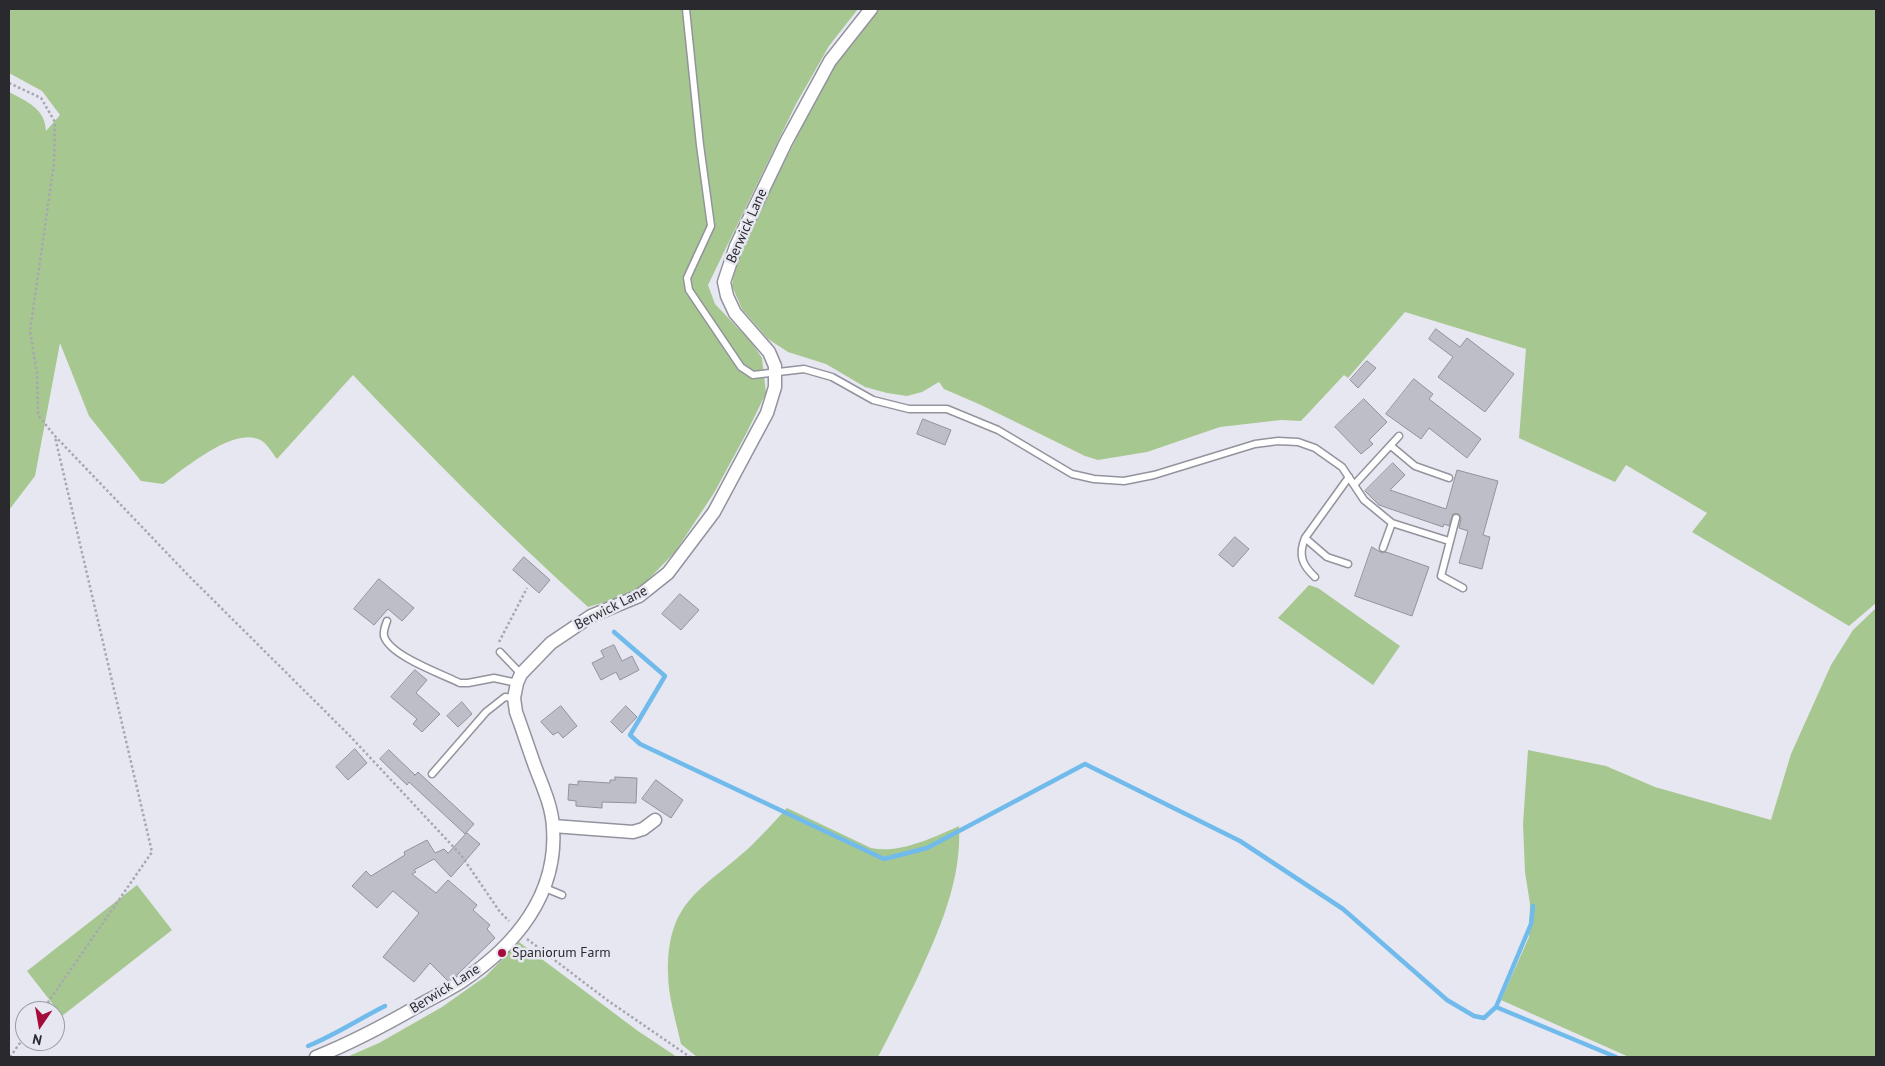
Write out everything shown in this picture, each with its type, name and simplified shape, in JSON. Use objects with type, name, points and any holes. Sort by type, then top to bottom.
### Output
[{"type":"street","name":"Berwick Lane","points":[[316,1057],[396,1019],[461,982],[491,959],[519,931],[536,907],[545,888],[552,858],[553,826],[547,798],[516,712],[514,698],[519,679],[551,642],[591,616],[639,596],[668,573],[714,512],[723,496],[772,399],[775,373],[769,352],[735,313],[727,296],[724,282],[736,246],[786,142],[830,61],[871,9]]},
{"type":"street","points":[[553,826],[633,832],[643,829],[655,820]]},
{"type":"lane","points":[[686,9],[700,145],[711,226],[687,278],[689,290],[741,367],[753,375],[804,368],[832,377],[873,400],[909,409],[947,409],[998,430],[1072,474],[1094,479],[1124,481],[1154,475],[1255,444],[1278,441],[1298,442],[1315,448],[1342,467],[1364,500],[1392,522],[1449,541]]},
{"type":"lane","points":[[1354,485],[1400,436]]},
{"type":"lane","points":[[1391,446],[1415,466],[1448,478]]},
{"type":"lane","points":[[1315,577],[1302,563],[1300,555],[1305,538],[1349,477]]},
{"type":"lane","points":[[1456,518],[1441,576],[1463,588]]},
{"type":"lane","points":[[1383,548],[1392,522]]},
{"type":"lane","points":[[1305,538],[1328,556],[1348,564]]},
{"type":"lane","points":[[387,621],[383,634],[386,642],[394,650],[460,682],[468,683],[494,678],[519,679]]},
{"type":"lane","points":[[500,652],[519,679]]},
{"type":"lane","points":[[432,774],[486,712],[505,698],[514,698]]},
{"type":"lane","points":[[545,888],[562,895]]},
{"type":"path","points":[[9,82],[40,98],[55,122],[54,163],[30,331],[37,374],[38,415],[54,435],[188,576],[350,736],[460,855],[500,912],[526,939],[607,1000],[678,1051],[690,1057]]},
{"type":"path","points":[[49,1001],[152,852],[54,435]]},
{"type":"path","points":[[500,652],[496,648],[527,588]]},
{"type":"green space","points":[[9,9],[858,9],[829,46],[796,104],[708,285],[715,304],[752,343],[762,358],[766,393],[714,493],[675,552],[643,585],[622,597],[588,607],[468,493],[353,375],[277,459],[262,441],[251,437],[239,438],[211,450],[163,484],[141,481],[89,416],[60,343],[35,476],[9,510],[9,92],[39,111],[45,123],[46,131],[60,115],[42,91],[9,73]]},
{"type":"green space","points":[[879,9],[1876,9],[1876,603],[1849,626],[1692,532],[1707,513],[1626,465],[1615,482],[1519,438],[1526,349],[1405,312],[1348,378],[1344,375],[1301,421],[1281,420],[1220,427],[1147,452],[1098,460],[1085,456],[944,389],[939,382],[922,392],[907,396],[887,393],[865,387],[826,364],[788,352],[768,339],[742,309],[732,286],[735,261],[835,65]]},
{"type":"green space","points":[[1309,585],[1318,588],[1400,646],[1373,685],[1278,618]]},
{"type":"green space","points":[[1876,608],[1876,1057],[1629,1057],[1501,1000],[1529,937],[1530,904],[1525,872],[1523,824],[1528,750],[1606,766],[1655,787],[1771,820],[1791,754],[1831,665],[1853,630]]},
{"type":"green space","points":[[787,808],[871,848],[893,849],[916,844],[959,826],[957,866],[941,924],[917,979],[878,1057],[697,1057],[681,1044],[671,1000],[668,973],[669,948],[674,928],[681,912],[703,886],[751,846]]},
{"type":"green space","points":[[137,885],[172,930],[65,1014],[65,1001],[50,1001],[27,971]]},
{"type":"green space","points":[[519,942],[638,1031],[677,1057],[347,1057],[379,1043],[442,1007],[486,976]]},
{"type":"building","points":[[1436,329],[1460,347],[1467,338],[1514,374],[1485,412],[1438,377],[1453,357],[1429,339]]},
{"type":"building","points":[[1367,361],[1376,368],[1358,388],[1350,380]]},
{"type":"building","points":[[1414,379],[1433,394],[1429,399],[1481,439],[1467,458],[1429,428],[1421,439],[1386,414]]},
{"type":"building","points":[[1364,399],[1387,422],[1369,440],[1373,444],[1361,454],[1335,427]]},
{"type":"building","points":[[923,419],[951,430],[945,445],[917,434]]},
{"type":"building","points":[[1393,463],[1405,475],[1390,490],[1446,509],[1457,470],[1498,481],[1483,535],[1490,537],[1482,569],[1459,563],[1468,531],[1459,528],[1461,519],[1459,514],[1453,514],[1449,526],[1444,524],[1443,527],[1379,505],[1365,491]]},
{"type":"building","points":[[1235,537],[1249,549],[1233,567],[1219,555]]},
{"type":"building","points":[[1372,547],[1382,553],[1386,552],[1429,567],[1412,616],[1355,596]]},
{"type":"building","points":[[524,557],[550,580],[539,593],[513,570]]},
{"type":"building","points":[[379,579],[414,608],[402,621],[388,609],[374,625],[354,609]]},
{"type":"building","points":[[680,594],[699,610],[681,630],[662,614]]},
{"type":"building","points":[[614,645],[622,661],[632,656],[639,670],[620,680],[616,672],[601,680],[592,663],[604,657],[601,651]]},
{"type":"building","points":[[415,670],[427,680],[416,693],[440,714],[422,732],[413,724],[417,719],[391,697]]},
{"type":"building","points":[[462,702],[472,714],[458,727],[447,716]]},
{"type":"building","points":[[561,706],[577,726],[563,738],[558,732],[553,735],[541,722]]},
{"type":"building","points":[[626,706],[637,717],[622,733],[611,722]]},
{"type":"building","points":[[355,749],[367,763],[348,780],[336,767]]},
{"type":"building","points":[[389,750],[415,775],[418,772],[474,824],[465,834],[409,782],[407,785],[380,759]]},
{"type":"building","points":[[615,777],[637,778],[636,803],[602,802],[602,808],[576,806],[576,801],[568,800],[569,784],[578,785],[578,781],[610,783],[610,780],[615,780]]},
{"type":"building","points":[[656,780],[683,800],[671,818],[642,799]]},
{"type":"building","points":[[467,833],[480,844],[451,877],[434,859],[414,870],[416,872],[412,874],[436,893],[448,880],[477,905],[473,910],[490,925],[487,929],[495,938],[458,974],[448,981],[430,963],[414,982],[383,957],[419,913],[393,891],[377,908],[352,886],[366,871],[371,876],[405,855],[404,852],[427,840],[435,853],[444,849],[448,853]]},
{"type":"waterway","points":[[614,632],[665,676],[630,735],[640,744],[884,859],[927,848],[1085,764],[1240,841],[1343,909],[1447,1000],[1474,1016],[1484,1018],[1496,1007],[1531,924],[1533,906]]},
{"type":"waterway","points":[[308,1046],[385,1006]]},
{"type":"waterway","points":[[1496,1007],[1616,1057]]},
{"type":"place","name":"Spaniorum Farm","points":[[502,953]]}]
